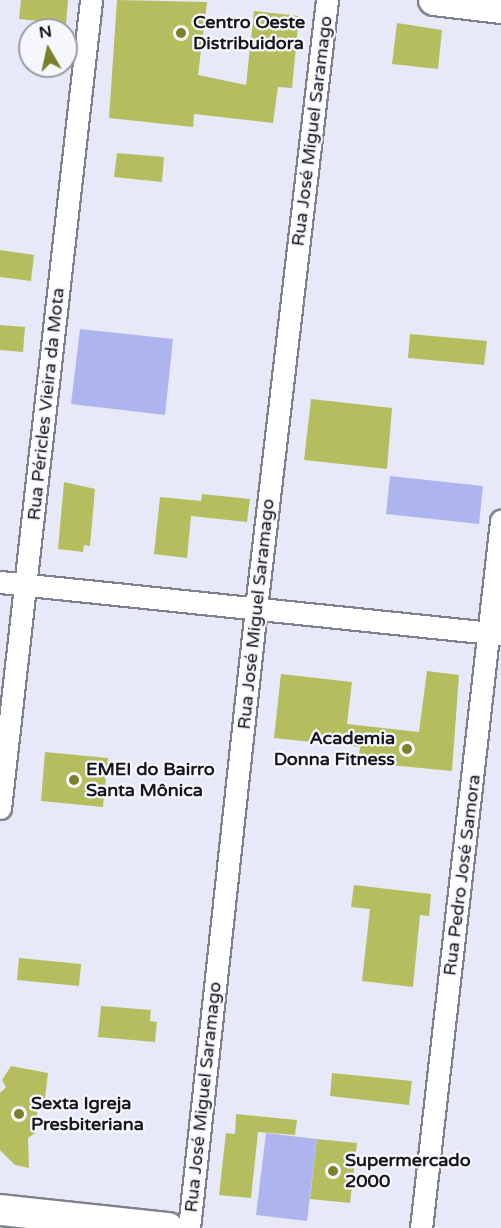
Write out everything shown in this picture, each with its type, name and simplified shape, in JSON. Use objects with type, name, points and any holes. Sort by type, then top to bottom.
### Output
[{"type":"street","name":"Rua Péricles Vieira da Mota","points":[[0,808],[27,586],[91,0]]},
{"type":"street","name":"Rua José Miguel Saramago","points":[[189,1228],[256,608],[327,0]]},
{"type":"street","points":[[434,0],[501,8]]},
{"type":"street","name":"Rua Pedro José Samora","points":[[421,1228],[495,633],[501,521]]},
{"type":"street","points":[[0,582],[495,633]]},
{"type":"street","points":[[0,1210],[168,1228]]},
{"type":"shaded area","points":[[80,329],[173,339],[165,415],[71,404]]},
{"type":"shaded area","points":[[390,476],[483,486],[479,524],[386,514]]},
{"type":"shaded area","points":[[266,1133],[317,1139],[307,1221],[256,1215]]},
{"type":"building","points":[[21,0],[68,0],[66,18],[19,18]]},
{"type":"building","points":[[117,0],[207,2],[198,75],[246,85],[254,11],[299,16],[292,88],[278,87],[273,123],[194,114],[193,127],[109,118]]},
{"type":"building","points":[[397,23],[442,30],[438,69],[392,64]]},
{"type":"building","points":[[117,153],[164,157],[162,182],[114,177]]},
{"type":"building","points":[[0,250],[34,255],[31,281],[0,277]]},
{"type":"building","points":[[0,325],[25,327],[23,352],[0,350]]},
{"type":"building","points":[[410,334],[487,341],[484,365],[408,358]]},
{"type":"building","points":[[311,399],[392,408],[387,469],[304,460]]},
{"type":"building","points":[[64,482],[95,489],[90,546],[84,545],[83,552],[58,549]]},
{"type":"building","points":[[202,494],[250,499],[247,522],[191,516],[187,558],[154,554],[160,497],[201,501]]},
{"type":"building","points":[[427,671],[459,675],[452,771],[358,762],[360,747],[274,738],[281,674],[352,682],[347,724],[419,732]]},
{"type":"building","name":"EMEI do Bairro Santa Mônica","points":[[45,752],[108,758],[103,807],[41,801]]},
{"type":"building","points":[[354,885],[431,894],[429,916],[420,915],[413,987],[362,981],[370,909],[351,907]]},
{"type":"building","points":[[19,958],[81,964],[79,986],[17,980]]},
{"type":"building","points":[[101,1006],[151,1010],[150,1021],[157,1022],[155,1042],[98,1037]]},
{"type":"building","name":"Sexta Igreja Presbiteriana","points":[[11,1066],[48,1073],[45,1098],[39,1098],[35,1133],[28,1138],[29,1168],[15,1165],[0,1150],[0,1093],[6,1087],[2,1080]]},
{"type":"building","points":[[332,1073],[412,1081],[409,1105],[330,1096]]},
{"type":"building","points":[[236,1114],[297,1120],[295,1135],[258,1132],[251,1198],[219,1195],[226,1133],[235,1134]]},
{"type":"building","name":"Supermercado 2000","points":[[317,1139],[357,1143],[350,1203],[310,1199]]},
{"type":"place","name":"Centro Oeste Distribuidora","points":[[181,33]]},
{"type":"place","name":"Academia Donna Fitness","points":[[407,749]]},
{"type":"place","name":"EMEI do Bairro Santa Mônica","points":[[74,780]]},
{"type":"place","name":"Sexta Igreja Presbiteriana","points":[[19,1114]]},
{"type":"place","name":"Supermercado 2000","points":[[333,1171]]}]
